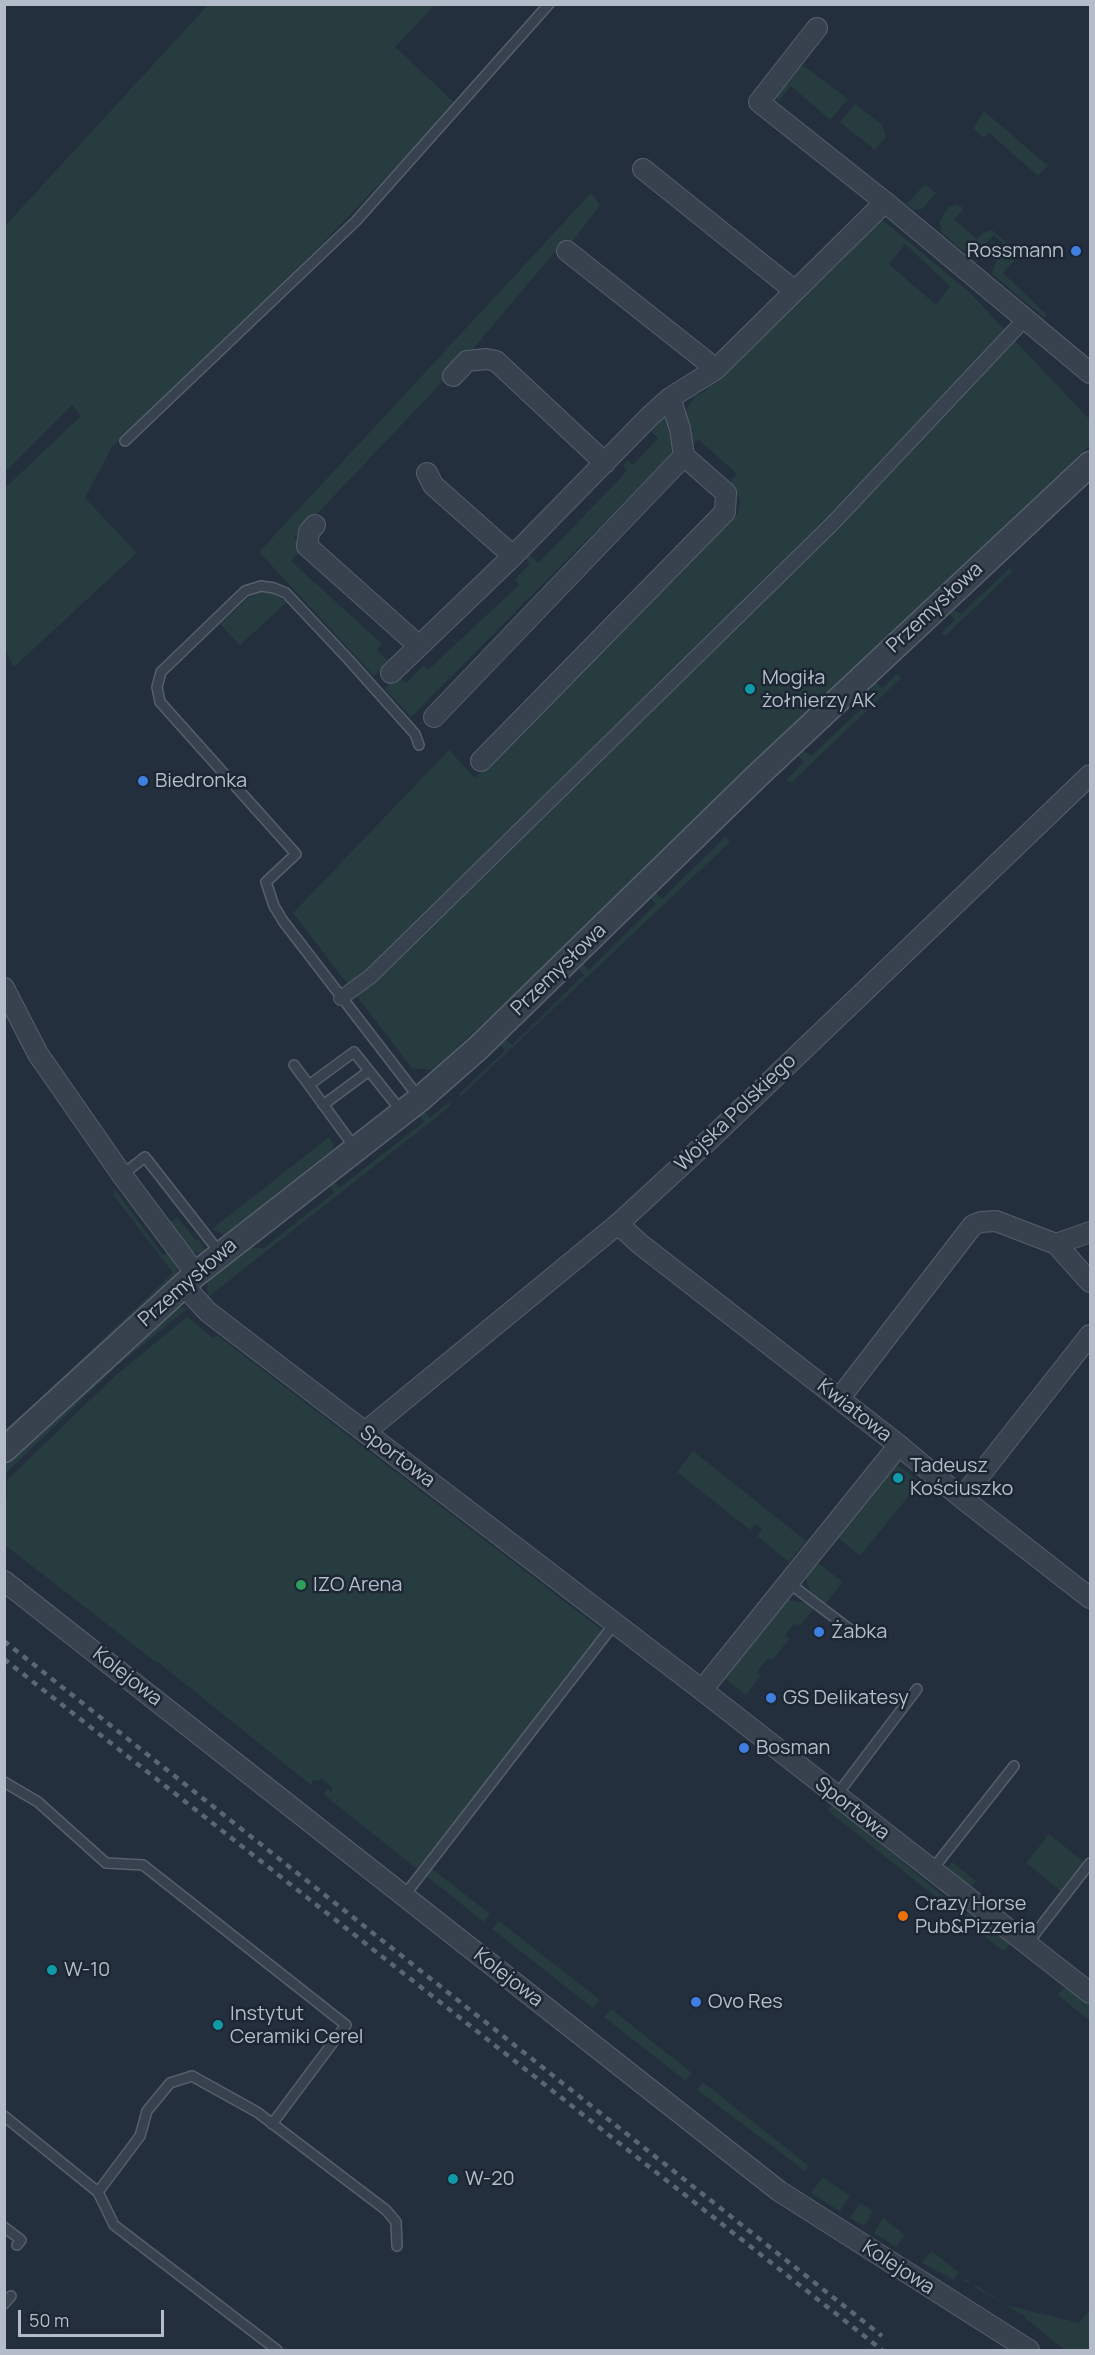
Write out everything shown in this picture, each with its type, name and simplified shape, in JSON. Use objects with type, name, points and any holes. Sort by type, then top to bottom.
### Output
[{"type":"street","points":[[817,28],[759,102],[885,202],[1090,373]]},
{"type":"street","points":[[643,169],[795,291]]},
{"type":"street","points":[[391,673],[513,556],[649,417],[670,398],[716,369],[885,202]]},
{"type":"street","points":[[567,251],[716,369]]},
{"type":"street","points":[[341,998],[371,976],[833,524],[1025,319]]},
{"type":"street","points":[[453,376],[467,361],[486,359],[496,361],[605,463]]},
{"type":"street","points":[[481,761],[724,512],[726,493],[684,456],[680,429],[670,398]]},
{"type":"street","points":[[434,717],[684,456]]},
{"type":"street","name":"Przemysłowa","points":[[4,1450],[190,1279],[349,1140],[478,1048],[757,776],[1090,464]]},
{"type":"street","points":[[427,473],[433,485],[513,556]]},
{"type":"street","points":[[315,525],[309,532],[307,546],[419,646]]},
{"type":"street","name":"Wojska Polskiego","points":[[365,1432],[618,1224],[1090,776]]},
{"type":"street","name":"Sportowa","points":[[4,988],[38,1054],[122,1175],[190,1279],[208,1312],[702,1690],[1090,1993]]},
{"type":"street","points":[[839,1399],[973,1226],[981,1222],[996,1221],[1056,1244],[1090,1282]]},
{"type":"street","name":"Kwiatowa","points":[[618,1224],[640,1244],[899,1445],[962,1498],[1090,1598]]},
{"type":"street","points":[[1056,1244],[1090,1232]]},
{"type":"street","points":[[962,1498],[1090,1335]]},
{"type":"street","points":[[702,1690],[899,1445]]},
{"type":"street","name":"Kolejowa","points":[[4,1581],[779,2191],[969,2314],[1029,2350]]},
{"type":"lane","points":[[125,441],[356,221],[549,4]]},
{"type":"lane","points":[[403,1102],[341,998],[274,906],[266,882],[296,854],[160,702],[157,687],[161,672],[245,591],[261,586],[274,588],[286,593],[342,652],[415,734],[419,745]]},
{"type":"lane","points":[[309,1085],[354,1052],[369,1071],[403,1102]]},
{"type":"lane","points":[[294,1065],[349,1140]]},
{"type":"lane","points":[[323,1105],[369,1071]]},
{"type":"lane","points":[[122,1175],[145,1157],[221,1254]]},
{"type":"lane","points":[[789,1583],[852,1630]]},
{"type":"lane","points":[[404,1896],[615,1623]]},
{"type":"lane","points":[[836,1796],[916,1689]]},
{"type":"lane","points":[[932,1870],[1014,1766]]},
{"type":"lane","points":[[4,1782],[38,1802],[106,1863],[143,1865],[346,2025],[272,2124]]},
{"type":"lane","points":[[1027,1944],[1090,1863]]},
{"type":"lane","points":[[98,2192],[140,2136],[147,2111],[170,2083],[192,2076],[257,2112],[386,2210],[396,2222],[397,2246]]},
{"type":"lane","points":[[4,2116],[98,2192],[114,2225],[277,2350]]},
{"type":"lane","points":[[4,2227],[21,2240],[17,2245]]},
{"type":"green space","points":[[208,5],[435,5],[395,47],[456,104],[320,246],[112,447],[85,498],[137,553],[14,667],[5,650],[5,488],[81,416],[72,405],[5,472],[4,227]]},
{"type":"green space","points":[[804,66],[848,99],[830,120],[791,86],[778,102],[776,95],[793,70]]},
{"type":"green space","points":[[855,104],[881,124],[885,131],[885,138],[875,150],[840,122]]},
{"type":"green space","points":[[984,111],[1048,166],[1038,176],[989,133],[984,138],[973,128]]},
{"type":"green space","points":[[925,184],[936,193],[922,209],[914,210],[907,204]]},
{"type":"green space","points":[[591,193],[600,205],[560,258],[554,253],[467,356],[294,538],[301,543],[301,550],[291,561],[382,644],[377,650],[389,662],[374,676],[259,552]]},
{"type":"green space","points":[[956,205],[964,208],[954,219],[977,239],[983,233],[992,230],[1014,249],[1014,261],[1003,273],[1047,315],[1045,318],[992,274],[996,261],[1007,247],[994,235],[982,248],[968,255],[941,232],[940,222],[944,213],[949,207]]},
{"type":"green space","points":[[875,218],[880,218],[968,291],[1090,420],[1090,445],[751,764],[584,929],[433,1070],[412,1068],[293,913],[449,750],[475,778],[738,513],[740,500],[730,481],[737,474],[698,439],[691,448],[686,435],[686,410],[695,396],[704,392]],"holes":[[[905,244],[950,286],[936,305],[889,264]]]},
{"type":"green space","points":[[661,415],[666,418],[676,443],[672,454],[411,717],[385,689],[399,676],[406,683],[423,666],[428,670],[519,585],[515,579],[530,564],[525,557],[529,554],[538,563],[617,482],[627,470],[623,466],[627,460],[633,465],[658,438],[650,430]]},
{"type":"green space","points":[[1010,568],[1013,571],[945,636],[941,633],[955,620],[948,612],[952,608],[961,614]]},
{"type":"green space","points":[[260,592],[274,594],[287,602],[240,645],[220,624],[248,598]]},
{"type":"green space","points":[[897,674],[901,678],[791,783],[786,780],[804,762],[798,755],[801,749],[811,756],[876,695],[870,688],[872,682],[876,682],[882,688]]},
{"type":"green space","points":[[725,837],[730,842],[461,1096],[459,1094],[505,1051],[500,1044],[501,1039],[505,1039],[512,1045],[584,975],[578,965],[583,964],[589,970],[656,904],[650,897],[655,892],[662,899]]},
{"type":"green space","points":[[449,1102],[451,1105],[423,1128],[208,1297],[207,1283],[212,1276],[246,1248],[264,1248],[334,1193],[329,1183],[333,1181],[339,1188],[424,1122],[419,1115],[424,1110],[430,1118]]},
{"type":"green space","points":[[329,1137],[334,1145],[332,1150],[224,1235],[212,1229]]},
{"type":"green space","points":[[114,1188],[162,1254],[171,1255],[177,1265],[177,1276],[5,1439],[5,1431],[173,1273],[114,1196]]},
{"type":"green space","points":[[177,1217],[197,1241],[199,1239],[205,1250],[203,1254],[192,1252],[169,1223]]},
{"type":"green space","points":[[181,1307],[188,1308],[118,1365],[5,1474],[5,1465],[161,1319]]},
{"type":"green space","name":"IZO Arena","points":[[187,1317],[213,1338],[217,1335],[602,1630],[602,1637],[424,1862],[416,1868],[323,1794],[328,1789],[331,1792],[332,1787],[321,1778],[319,1781],[314,1780],[311,1785],[158,1662],[5,1545],[4,1501],[7,1499],[7,1480],[116,1375]]},
{"type":"green space","points":[[693,1451],[806,1541],[789,1562],[757,1536],[762,1529],[755,1524],[750,1530],[677,1472]]},
{"type":"green space","points":[[896,1464],[920,1482],[860,1556],[835,1535],[892,1465]]},
{"type":"green space","points":[[818,1563],[843,1582],[825,1604],[810,1591],[806,1581],[806,1573]]},
{"type":"green space","points":[[789,1600],[806,1603],[813,1609],[801,1625],[794,1624],[785,1635],[789,1639],[772,1661],[768,1658],[757,1672],[761,1675],[746,1695],[723,1677],[781,1603]]},
{"type":"green space","points":[[833,1804],[966,1915],[970,1911],[1010,1944],[1003,1951],[827,1810]]},
{"type":"green space","points":[[1049,1834],[1084,1862],[1061,1891],[1026,1863]]},
{"type":"green space","points":[[952,1862],[976,1881],[970,1888],[946,1870]]},
{"type":"green space","points":[[431,1868],[490,1914],[484,1922],[425,1875]]},
{"type":"green space","points":[[499,1921],[600,2000],[593,2008],[492,1929]]},
{"type":"green space","points":[[1066,1985],[1090,2004],[1090,2021],[1058,1995]]},
{"type":"green space","points":[[611,2009],[692,2073],[686,2081],[604,2017]]},
{"type":"green space","points":[[703,2082],[809,2166],[805,2171],[697,2090]]},
{"type":"green space","points":[[823,2177],[850,2196],[840,2211],[811,2193]]},
{"type":"green space","points":[[860,2203],[873,2211],[864,2226],[850,2218]]},
{"type":"green space","points":[[883,2218],[905,2235],[896,2247],[874,2233]]},
{"type":"green space","points":[[931,2251],[959,2272],[954,2280],[922,2263]]},
{"type":"green space","points":[[966,2279],[1006,2305],[1079,2323],[1090,2309],[1090,2350],[1065,2350],[1025,2316],[974,2287],[975,2285],[967,2281],[963,2283]]},
{"type":"railway","points":[[4,1641],[882,2336]]},
{"type":"railway","points":[[4,1659],[882,2350]]},
{"type":"place","name":"Rossmann","points":[[1076,251]]},
{"type":"place","name":"Mogiła żołnierzy AK","points":[[750,689]]},
{"type":"place","name":"Biedronka","points":[[143,781]]},
{"type":"place","name":"Tadeusz Kościuszko","points":[[898,1478]]},
{"type":"place","name":"IZO Arena","points":[[301,1585]]},
{"type":"place","name":"Żabka","points":[[819,1632]]},
{"type":"place","name":"GS Delikatesy","points":[[771,1698]]},
{"type":"place","name":"Bosman","points":[[744,1748]]},
{"type":"place","name":"Crazy Horse Pub&Pizzeria","points":[[903,1916]]},
{"type":"place","name":"W-10","points":[[52,1970]]},
{"type":"place","name":"Ovo Res","points":[[696,2002]]},
{"type":"place","name":"Instytut Ceramiki Cerel","points":[[218,2025]]},
{"type":"place","name":"W-20","points":[[453,2179]]}]
